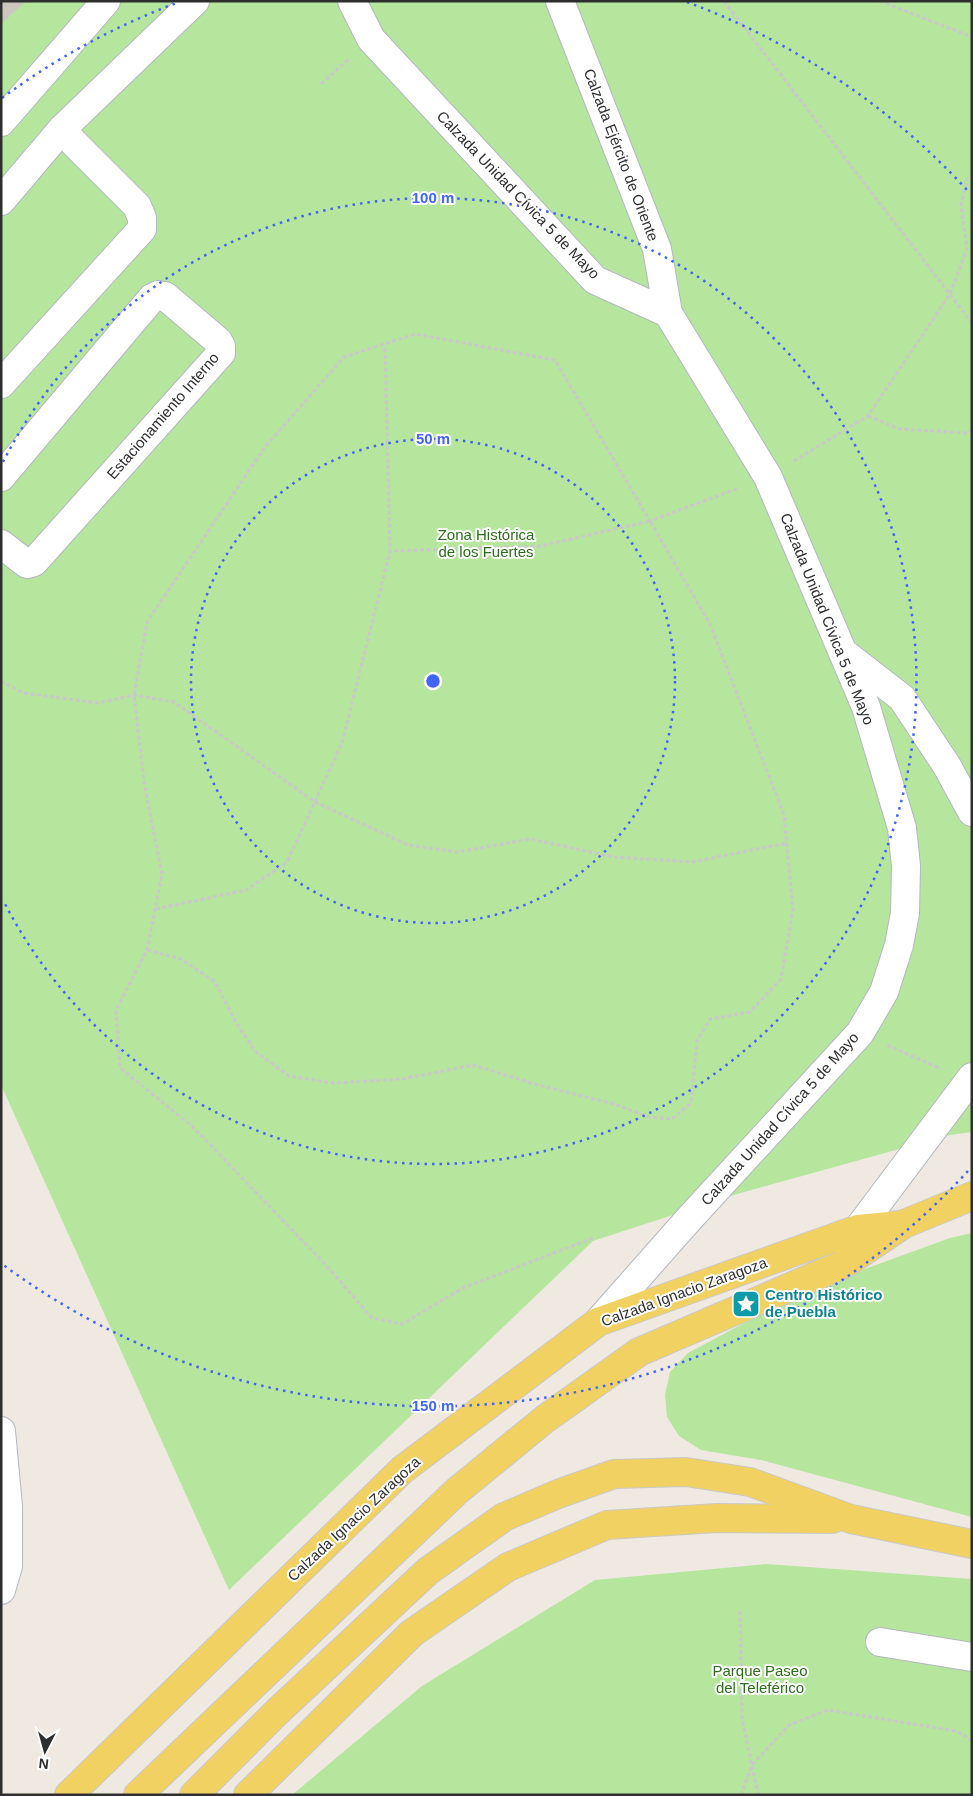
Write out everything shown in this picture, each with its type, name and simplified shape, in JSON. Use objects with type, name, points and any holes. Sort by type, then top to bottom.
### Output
[{"type":"main road","name":"Calzada Ignacio Zaragoza","points":[[138,1795],[458,1491],[545,1419],[639,1352],[846,1263],[904,1224],[972,1196]]},
{"type":"main road","name":"Calzada Ignacio Zaragoza","points":[[69,1795],[402,1470],[598,1322],[858,1229],[904,1224]]},
{"type":"main road","points":[[194,1795],[277,1712],[428,1570],[504,1517],[558,1494],[614,1474],[686,1472],[750,1482],[851,1519],[972,1544]]},
{"type":"main road","points":[[248,1795],[412,1633],[508,1566],[607,1525],[717,1518],[851,1519]]},
{"type":"street","points":[[1,122],[106,1]]},
{"type":"street","points":[[1,201],[62,129],[195,1]]},
{"type":"street","name":"Calzada Unidad Cívica 5 de Mayo","points":[[352,1],[371,39],[595,280],[668,313],[768,477],[866,707],[902,828],[906,866],[905,913],[899,945],[884,992],[860,1033],[689,1219],[598,1322]]},
{"type":"street","name":"Calzada Ejército de Oriente","points":[[560,1],[657,248],[668,313]]},
{"type":"street","points":[[1,384],[142,229],[142,218],[137,206],[62,129]]},
{"type":"street","name":"Estacionamiento Interno","points":[[1,477],[152,298],[158,295],[165,296],[218,341],[221,346],[221,353],[34,562],[27,564],[1,544]]},
{"type":"street","points":[[843,652],[902,698],[947,766],[972,812]]},
{"type":"street","points":[[846,1263],[858,1229],[970,1079]]},
{"type":"street","points":[[1,1431],[8,1506],[8,1566],[1,1590]]},
{"type":"street","points":[[880,1642],[972,1657]]},
{"type":"path","points":[[724,1],[972,323]]},
{"type":"path","points":[[880,1],[972,37]]},
{"type":"path","points":[[321,84],[371,39]]},
{"type":"path","points":[[390,551],[542,546],[650,521],[768,477],[868,416],[950,294],[967,249],[961,204],[967,179],[972,176]]},
{"type":"path","points":[[147,950],[181,959],[215,982],[237,1024],[256,1052],[289,1076],[333,1083],[402,1079],[473,1065],[538,1085],[614,1104],[649,1117],[672,1119],[692,1103],[696,1041],[710,1019],[750,1012],[781,980],[793,910],[784,815],[710,624],[555,360],[415,334],[344,357],[265,447],[147,622],[134,695],[144,782],[162,874],[147,950],[116,1010],[120,1068],[193,1127],[325,1264],[372,1318],[402,1324],[463,1288],[593,1238]]},
{"type":"path","points":[[156,909],[246,890],[287,862],[342,744],[390,551],[385,345]]},
{"type":"path","points":[[868,416],[900,430],[968,433],[972,431]]},
{"type":"path","points":[[1,682],[23,693],[98,703],[134,695],[174,702],[315,802],[408,845],[458,852],[530,838],[614,857],[692,862],[787,844]]},
{"type":"path","points":[[860,1033],[970,1079]]},
{"type":"path","points":[[740,1611],[742,1718],[758,1795]]},
{"type":"path","points":[[741,1795],[752,1765],[789,1725],[828,1710],[956,1731],[972,1740]]},
{"type":"green space","name":"Zona Histórica de los Fuertes","points":[[1,1],[972,1],[972,1132],[950,1135],[737,1194],[593,1241],[229,1590],[1,1085]]},
{"type":"green space","points":[[972,1233],[972,1517],[761,1460],[701,1450],[679,1436],[667,1417],[665,1395],[670,1372],[688,1353],[821,1285],[950,1238]]},
{"type":"green space","name":"Parque Paseo del Teleférico","points":[[766,1564],[972,1579],[972,1795],[292,1795],[422,1686],[595,1580]]},
{"type":"building","points":[[1,1],[26,1],[1,24]]},
{"type":"place","name":"Centro Histórico de Puebla","points":[[746,1304]]}]
